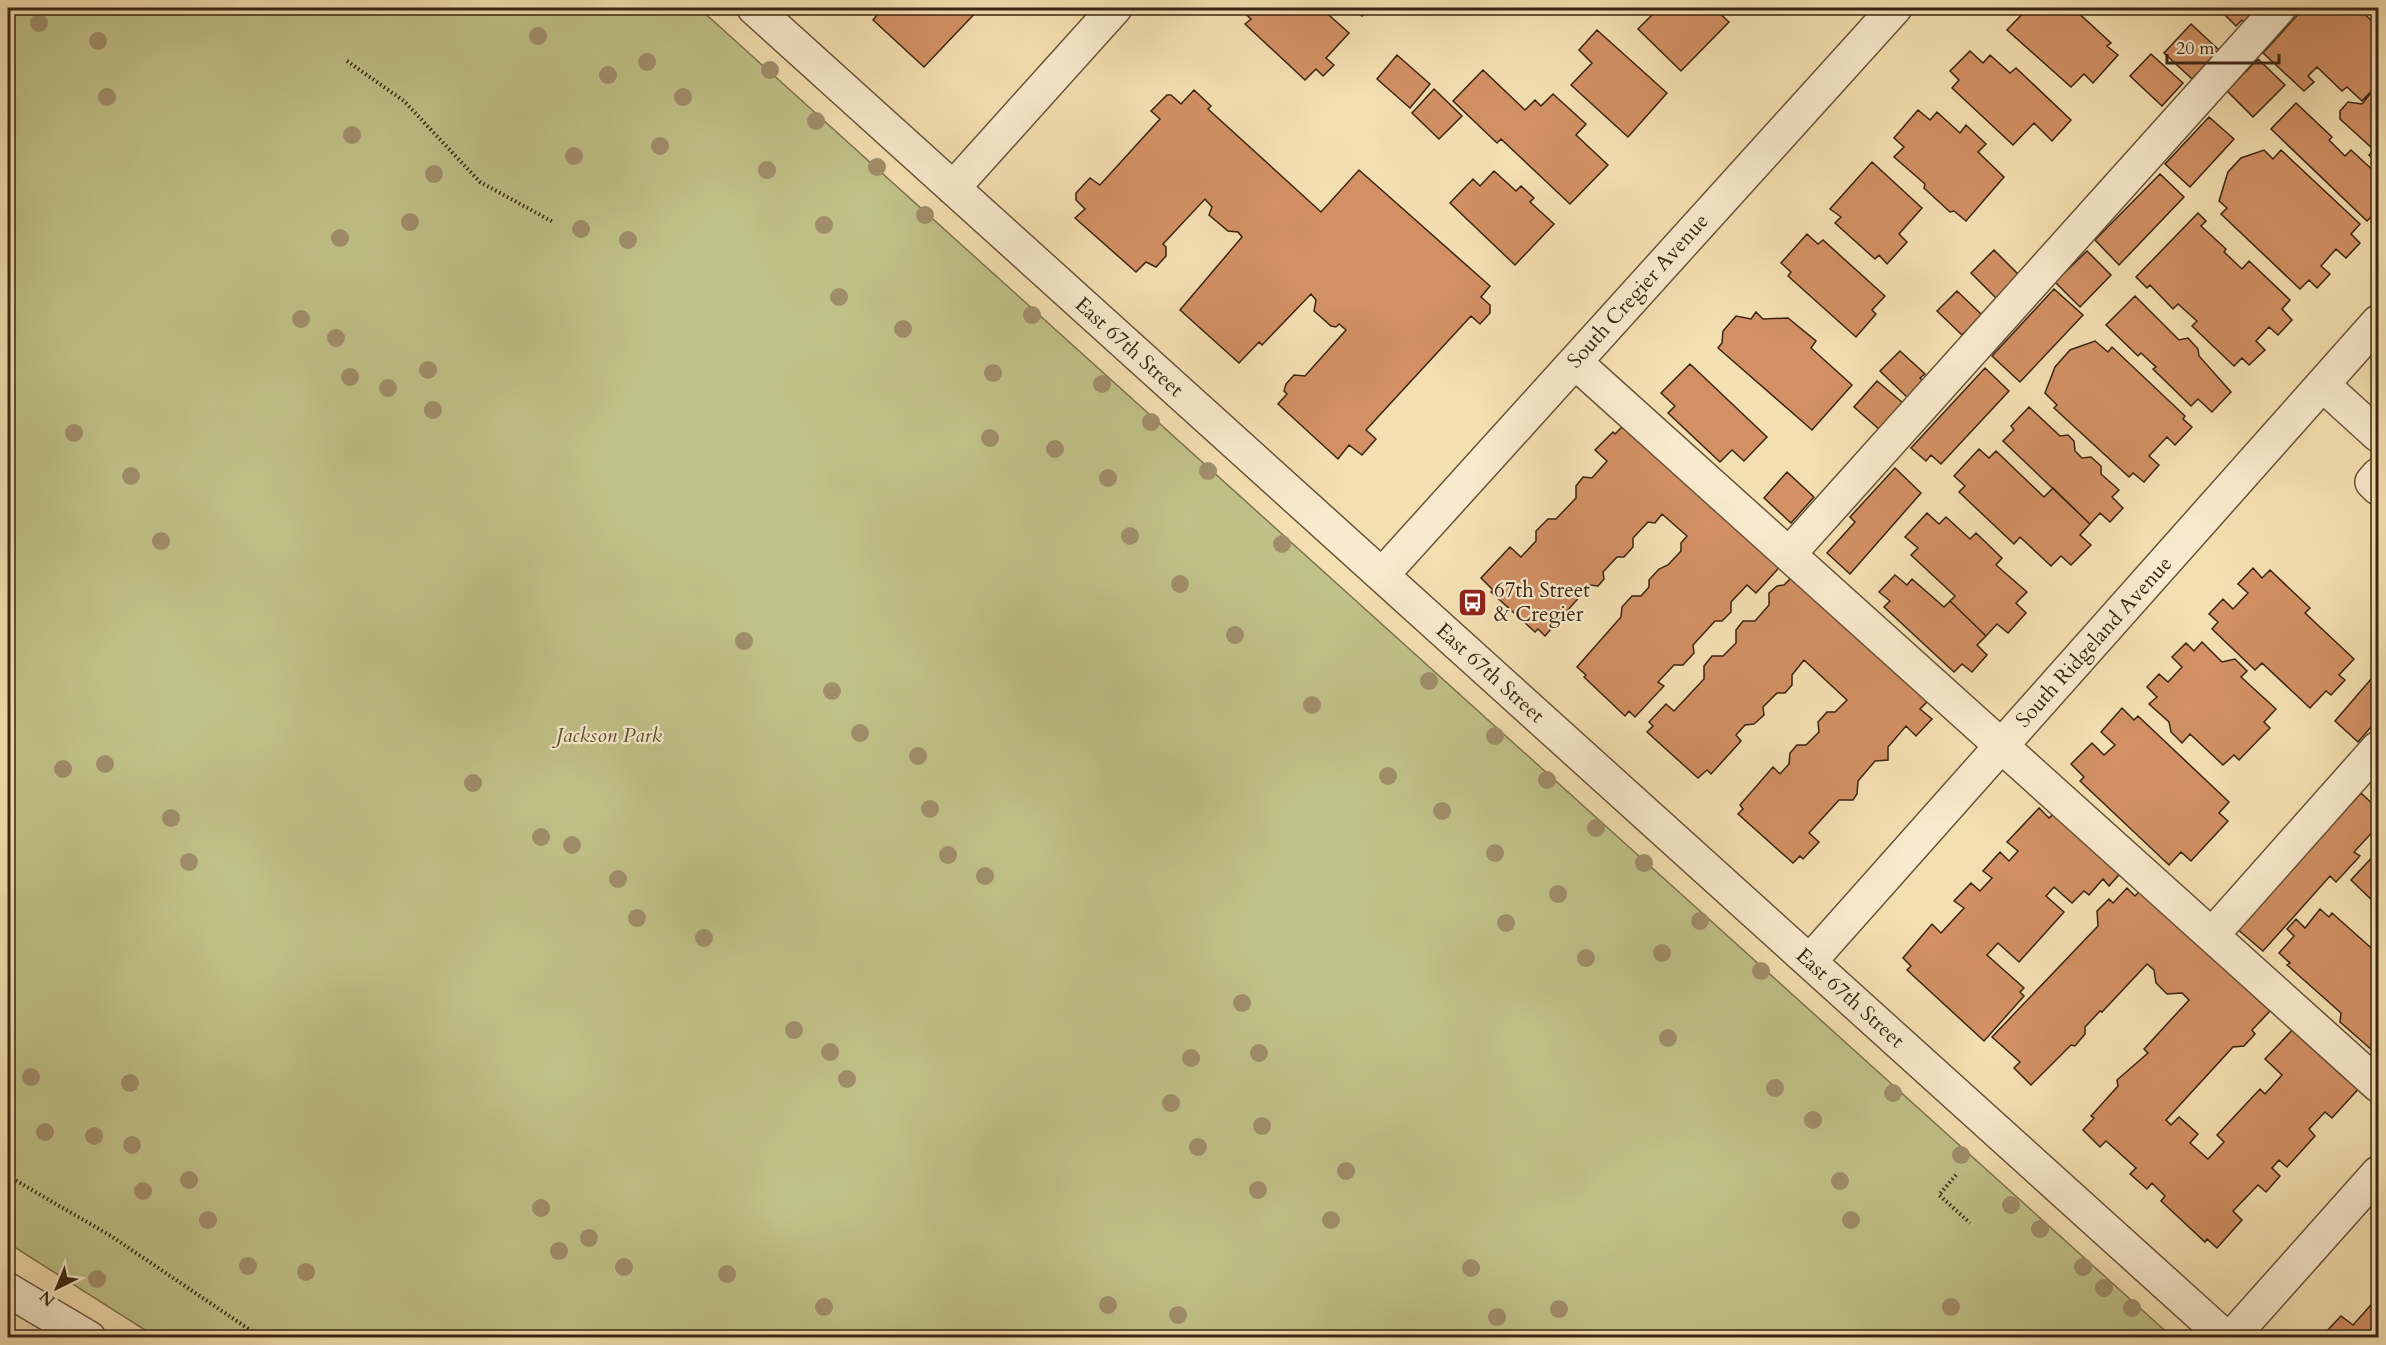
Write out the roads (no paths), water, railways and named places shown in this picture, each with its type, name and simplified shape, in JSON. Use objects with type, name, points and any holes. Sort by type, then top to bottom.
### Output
[{"type":"street","name":"East 67th Street","points":[[754,8],[2226,1338]]},
{"type":"street","points":[[953,188],[1115,8]]},
{"type":"street","name":"South Cregier Avenue","points":[[1382,575],[1895,8]]},
{"type":"street","points":[[1789,554],[2278,8]]},
{"type":"street","name":"South Ridgeland Avenue","points":[[1810,961],[2379,322]]},
{"type":"street","points":[[1575,362],[2379,1085]]},
{"type":"street","points":[[2323,385],[2379,435]]},
{"type":"street","points":[[2379,475],[2372,482],[2379,488]]},
{"type":"street","points":[[2212,935],[2379,748]]},
{"type":"street","points":[[2231,1338],[2379,1173]]},
{"type":"street","points":[[8,1290],[89,1338]]},
{"type":"place","name":"67th Street & Cregier","points":[[1473,602]]},
{"type":"park label","name":"Jackson Park","points":[[609,735]]}]
